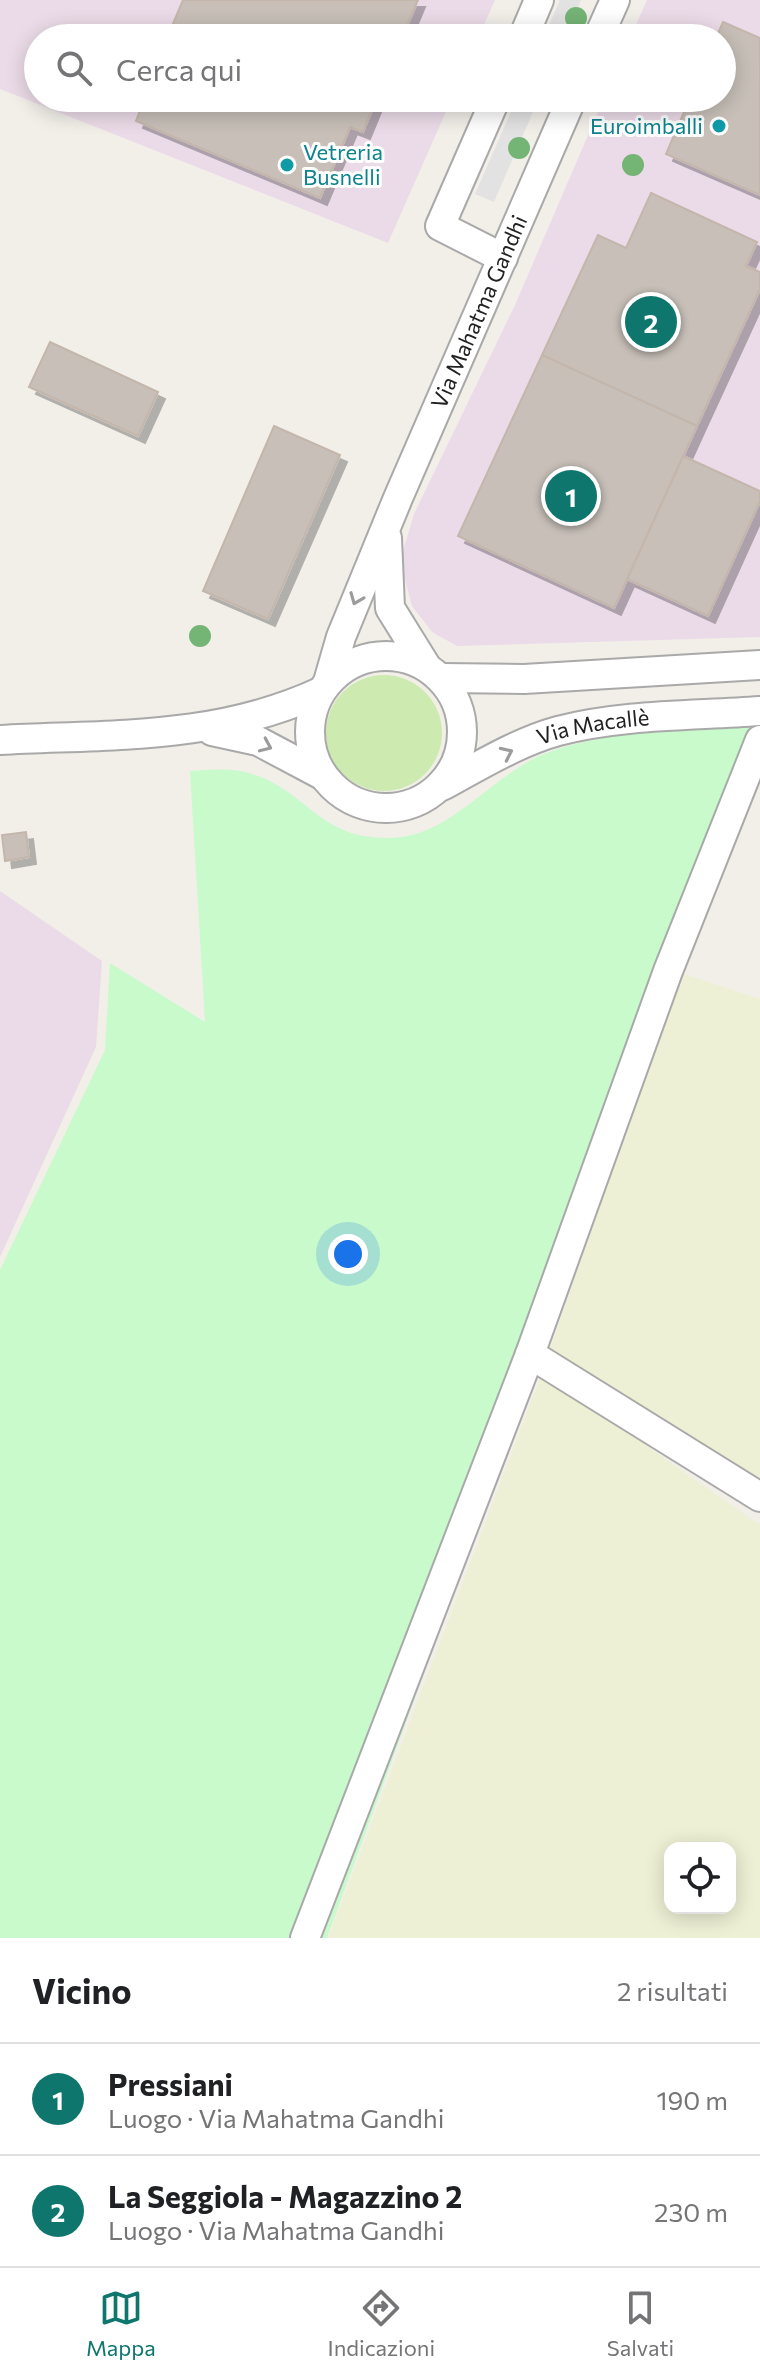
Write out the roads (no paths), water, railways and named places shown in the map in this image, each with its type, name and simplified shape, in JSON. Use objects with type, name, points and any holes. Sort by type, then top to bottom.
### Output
[{"type":"street","points":[[529,24],[539,0]]},
{"type":"street","points":[[604,24],[615,0]]},
{"type":"street","points":[[490,112],[440,226],[503,258]]},
{"type":"street","name":"Via Mahatma Gandhi","points":[[324,687],[386,527],[566,112]]},
{"type":"street","name":"Via Mahatma Gandhi","points":[[386,527],[390,608],[434,672]]},
{"type":"street","points":[[0,740],[204,729],[287,708],[324,687],[347,666],[385,655],[409,658],[434,672],[453,694],[462,722],[461,748],[454,767],[438,788],[401,807],[368,807],[342,795],[322,775],[258,741],[204,729]]},
{"type":"street","points":[[524,679],[760,665]]},
{"type":"street","points":[[434,672],[617,690],[760,678]]},
{"type":"street","points":[[322,775],[314,759],[309,729],[324,687]]},
{"type":"street","name":"Via Macallè","points":[[438,788],[489,761],[558,731],[613,721],[760,711]]},
{"type":"street","points":[[305,1938],[530,1354],[668,971],[760,740]]},
{"type":"street","points":[[530,1354],[760,1497]]},
{"type":"place","name":"Euroimballi","points":[[719,126]]},
{"type":"place","name":"Vetreria Busnelli","points":[[287,165]]},
{"type":"place","name":"La Seggiola - Magazzino 2","points":[[651,322]]},
{"type":"place","name":"Pressiani","points":[[571,496]]}]
